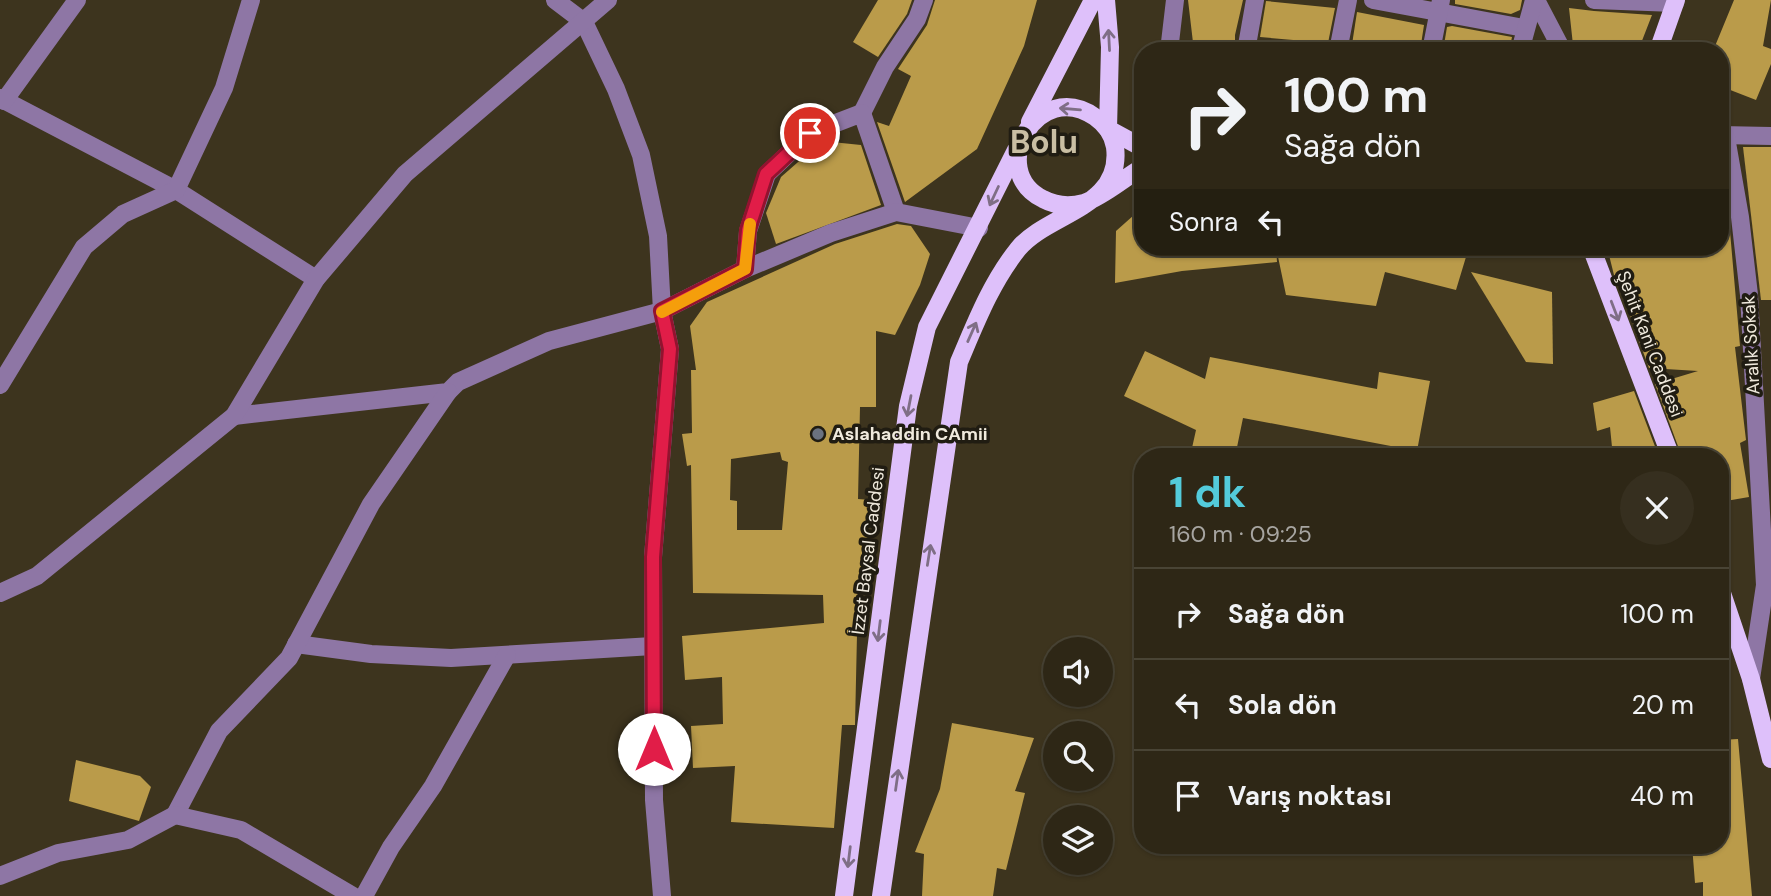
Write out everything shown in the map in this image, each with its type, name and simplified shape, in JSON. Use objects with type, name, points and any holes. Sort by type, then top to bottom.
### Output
[{"type":"main road","name":"İzzet Baysal Caddesi","points":[[844,896],[908,406],[927,327],[1093,0]]},
{"type":"main road","points":[[1106,0],[1110,47],[1108,129]]},
{"type":"main road","points":[[1661,42],[1676,1]]},
{"type":"main road","points":[[1071,107],[1098,118],[1108,129],[1114,143],[1114,171],[1098,195],[1086,202],[1069,206],[1052,204],[1037,196],[1025,184],[1017,151],[1031,122],[1043,113],[1071,107]]},
{"type":"main road","points":[[1108,129],[1134,143]]},
{"type":"main road","points":[[881,896],[959,362],[991,288],[1020,246],[1134,173]]},
{"type":"main road","name":"Şehit Kani Caddesi","points":[[1594,256],[1668,448]]},
{"type":"main road","points":[[1729,614],[1751,679],[1771,759]]},
{"type":"street","points":[[77,0],[2,100],[176,190],[316,279]]},
{"type":"street","points":[[0,385],[84,247],[122,214],[176,190],[224,88],[251,0]]},
{"type":"street","points":[[555,0],[584,22],[616,89],[641,155],[659,236],[662,311],[670,349],[653,557],[654,800],[662,896]]},
{"type":"street","points":[[0,593],[37,576],[234,416],[316,279],[405,174],[608,0]]},
{"type":"street","points":[[745,269],[748,230],[766,174],[810,133],[862,113],[884,67],[917,19],[924,0]]},
{"type":"street","points":[[1170,42],[1175,0]]},
{"type":"street","points":[[1248,42],[1255,0]]},
{"type":"street","points":[[1340,42],[1348,0]]},
{"type":"street","points":[[1373,0],[1440,5],[1524,28]]},
{"type":"street","points":[[1522,42],[1535,0]]},
{"type":"street","points":[[1535,0],[1558,42]]},
{"type":"street","points":[[1594,0],[1676,1]]},
{"type":"street","points":[[1433,42],[1440,5]]},
{"type":"street","points":[[862,113],[896,212]]},
{"type":"street","points":[[1729,136],[1771,136]]},
{"type":"street","name":"Aralık Sokak","points":[[1729,163],[1741,218],[1749,295],[1765,585],[1762,623],[1751,679]]},
{"type":"street","points":[[0,876],[58,853],[128,840],[175,815],[219,731],[289,658],[371,504],[448,392],[458,382],[549,341],[662,311],[745,269],[831,233],[896,212],[979,228]]},
{"type":"street","points":[[234,416],[448,392]]},
{"type":"street","points":[[296,644],[384,654],[451,657],[653,646]]},
{"type":"street","points":[[364,896],[391,847],[433,786],[507,654]]},
{"type":"street","points":[[175,815],[241,830],[346,894]]},
{"type":"building","points":[[878,0],[912,0],[907,14],[878,57],[853,42]]},
{"type":"building","points":[[935,0],[1037,0],[1024,46],[977,149],[905,202],[877,122],[889,126],[911,76],[898,69],[927,25]]},
{"type":"building","points":[[1188,0],[1243,0],[1235,42],[1193,42]]},
{"type":"building","points":[[1455,0],[1522,0],[1520,10],[1511,14],[1455,4]]},
{"type":"building","points":[[1734,0],[1771,0],[1763,46],[1771,49],[1771,64],[1756,100],[1729,90],[1729,42],[1717,42]]},
{"type":"building","points":[[1266,1],[1335,8],[1328,42],[1260,37]]},
{"type":"building","points":[[1569,8],[1652,15],[1642,42],[1573,42]]},
{"type":"building","points":[[1357,12],[1424,25],[1421,42],[1352,42]]},
{"type":"building","points":[[1447,27],[1512,37],[1511,42],[1444,42]]},
{"type":"building","points":[[822,141],[861,145],[881,205],[776,244],[766,213],[781,177]]},
{"type":"building","points":[[1743,147],[1771,147],[1771,300],[1761,300]]},
{"type":"building","points":[[1134,215],[1134,256],[1277,256],[1277,262],[1182,271],[1115,283],[1116,231]]},
{"type":"building","points":[[1729,220],[1740,346],[1735,347],[1746,440],[1740,443],[1749,497],[1729,500],[1729,448],[1679,448],[1655,384],[1698,371],[1649,368],[1631,319],[1624,274],[1614,275],[1609,256],[1729,256]]},
{"type":"building","points":[[897,224],[911,226],[930,254],[920,285],[895,335],[876,331],[876,407],[860,407],[858,499],[871,500],[866,550],[862,550],[862,589],[858,589],[855,725],[842,725],[834,828],[731,822],[735,766],[693,768],[691,726],[723,724],[722,677],[685,680],[682,636],[824,623],[823,595],[693,593],[691,465],[687,466],[682,434],[692,433],[691,370],[696,370],[690,326],[707,302],[835,244]],"holes":[[[780,452],[782,460],[788,462],[782,530],[737,530],[737,501],[730,500],[731,459]]]},
{"type":"building","points":[[1278,256],[1466,256],[1456,290],[1385,272],[1376,306],[1286,295]]},
{"type":"building","points":[[1471,272],[1552,292],[1553,364],[1526,362]]},
{"type":"building","points":[[1145,351],[1205,379],[1210,357],[1377,389],[1379,372],[1430,381],[1418,448],[1401,448],[1243,418],[1237,448],[1192,448],[1196,430],[1124,396]]},
{"type":"building","points":[[1634,391],[1656,448],[1612,448],[1610,427],[1597,431],[1593,403]]},
{"type":"building","points":[[952,723],[1034,738],[1015,791],[1025,793],[1006,870],[997,868],[993,896],[922,896],[924,854],[915,852],[940,789]]},
{"type":"building","points":[[1738,739],[1752,896],[1703,896],[1703,882],[1695,883],[1693,854],[1729,854],[1729,740]]},
{"type":"building","points":[[76,760],[140,776],[151,787],[139,821],[69,801]]},
{"type":"slow traffic","points":[[662,312],[745,269],[750,224]]},
{"type":"place","name":"Aslahaddin CAmii","points":[[818,434]]},
{"type":"district","name":"Bolu","points":[[1044,142]]},
{"type":"route","points":[[654,749],[653,557],[670,349],[662,311],[745,269],[748,230],[766,174],[810,133]]}]
